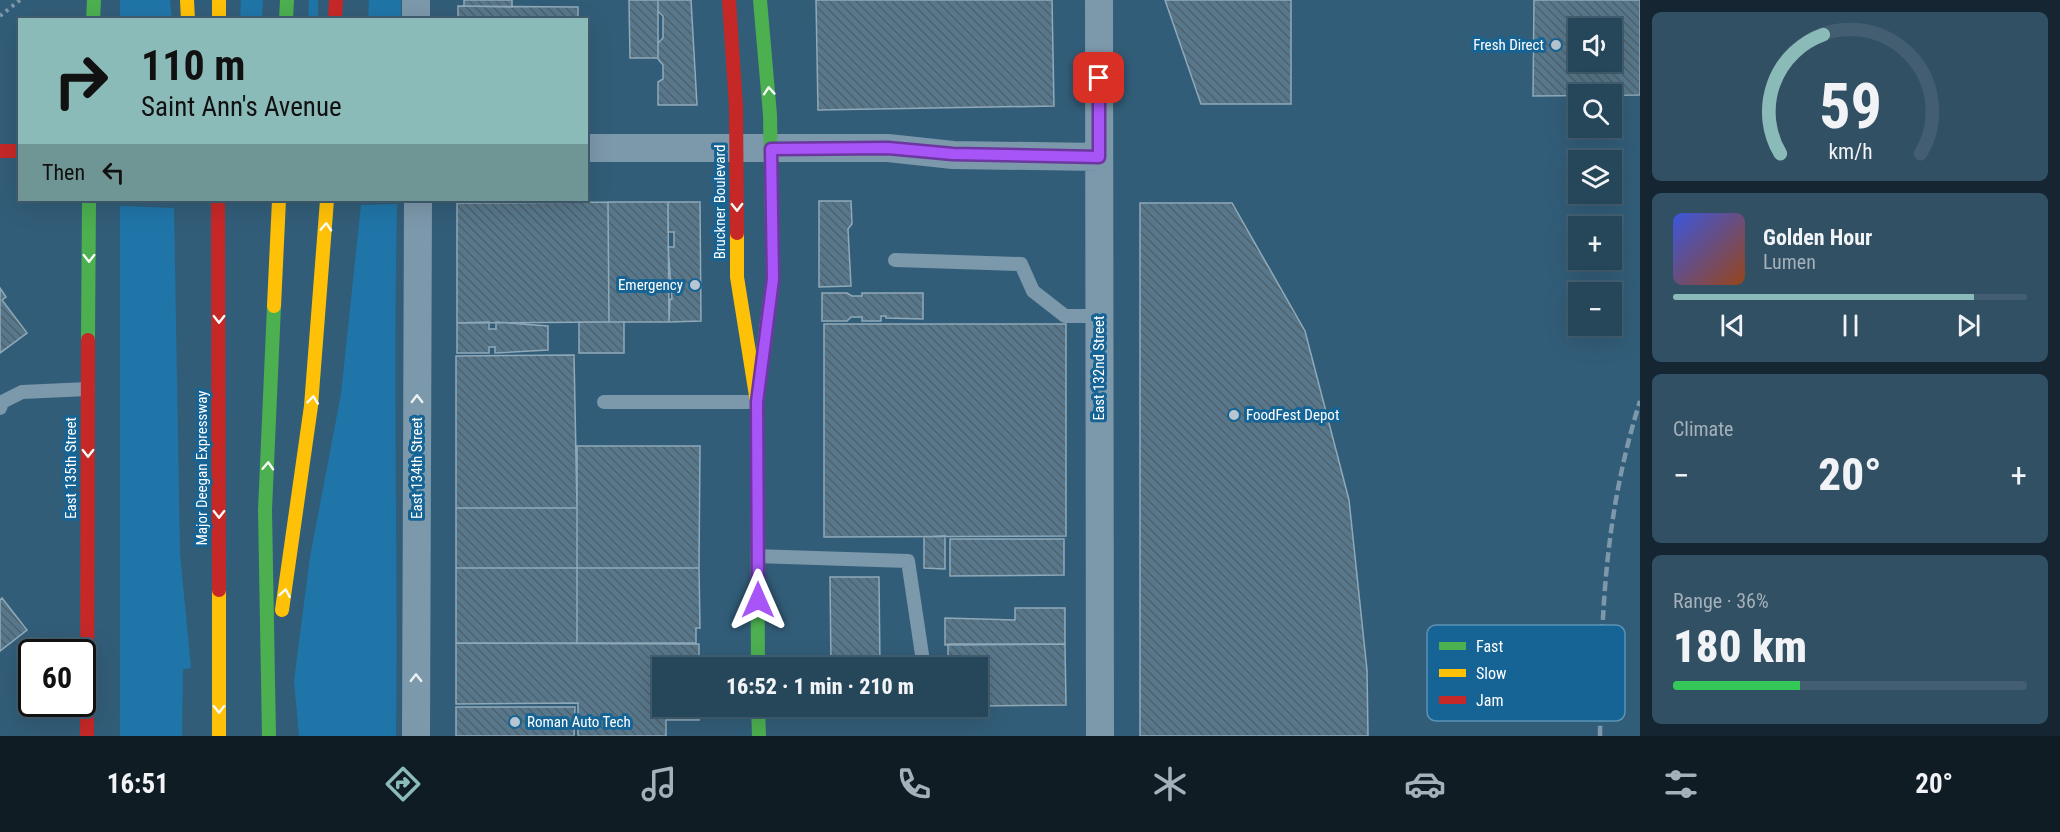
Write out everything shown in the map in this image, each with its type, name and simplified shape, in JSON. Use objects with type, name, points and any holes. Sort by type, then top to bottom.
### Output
[{"type":"main road","points":[[93,0],[93,18]]},
{"type":"main road","points":[[187,0],[188,18]]},
{"type":"main road","points":[[219,0],[219,18]]},
{"type":"main road","points":[[286,18],[287,0]]},
{"type":"main road","points":[[335,18],[336,0]]},
{"type":"main road","name":"Bruckner Boulevard","points":[[729,0],[736,149],[737,277],[757,402]]},
{"type":"main road","name":"Bruckner Boulevard","points":[[758,657],[757,402],[773,279],[771,149],[760,0]]},
{"type":"main road","points":[[0,151],[18,151]]},
{"type":"main road","name":"East 135th Street","points":[[87,736],[89,201]]},
{"type":"main road","points":[[208,201],[219,260]]},
{"type":"main road","name":"Major Deegan Expressway","points":[[218,201],[219,736]]},
{"type":"main road","points":[[268,736],[265,510],[279,201]]},
{"type":"main road","points":[[268,692],[303,482],[318,351],[327,201]]},
{"type":"main road","points":[[758,717],[759,736]]},
{"type":"street","points":[[416,0],[416,18]]},
{"type":"street","name":"East 132nd Street","points":[[1099,0],[1100,736]]},
{"type":"street","points":[[588,148],[888,148],[953,154],[1099,157]]},
{"type":"street","name":"East 134th Street","points":[[416,736],[418,201]]},
{"type":"lane","points":[[895,260],[1021,264],[1033,291],[1065,316],[1098,315]]},
{"type":"lane","points":[[0,408],[2,402],[22,392],[88,389]]},
{"type":"lane","points":[[604,402],[757,402]]},
{"type":"lane","points":[[758,556],[908,561],[922,657]]},
{"type":"path","points":[[0,16],[21,0]]},
{"type":"shaded area","points":[[120,0],[170,0],[172,18],[120,18]]},
{"type":"shaded area","points":[[241,0],[263,0],[262,18],[240,18]]},
{"type":"shaded area","points":[[309,0],[318,0],[318,18],[308,18]]},
{"type":"shaded area","points":[[369,0],[401,0],[401,18],[368,18]]},
{"type":"shaded area","points":[[397,204],[396,736],[299,736],[294,681],[310,557],[341,394],[361,205]]},
{"type":"shaded area","points":[[120,206],[174,208],[180,554],[191,668],[183,669],[182,736],[120,736]]},
{"type":"building","points":[[464,0],[512,0],[512,7],[464,6]]},
{"type":"building","points":[[629,0],[658,0],[658,58],[630,58]]},
{"type":"building","points":[[658,0],[691,0],[697,105],[658,105],[658,82],[663,79],[663,65],[658,59],[658,43],[663,38],[663,16],[658,11]]},
{"type":"building","points":[[816,0],[1052,0],[1054,106],[818,110]]},
{"type":"building","points":[[1165,0],[1291,0],[1291,104],[1201,104]]},
{"type":"building","name":"Fresh Direct","points":[[1534,0],[1640,0],[1640,95],[1622,95],[1622,84],[1568,84],[1568,96],[1533,96]]},
{"type":"building","points":[[458,6],[578,7],[578,18],[458,18]]},
{"type":"building","points":[[819,201],[851,201],[852,224],[848,229],[851,286],[819,287]]},
{"type":"building","points":[[608,202],[668,202],[669,322],[609,322]]},
{"type":"building","points":[[608,202],[609,322],[457,323],[457,203]]},
{"type":"building","points":[[668,202],[700,202],[701,321],[669,322],[670,299],[672,299],[668,247],[674,247],[674,232],[668,232]]},
{"type":"building","name":"FoodFest Depot","points":[[1140,203],[1232,203],[1305,331],[1349,500],[1367,670],[1368,736],[1140,736]]},
{"type":"building","points":[[0,288],[6,297],[2,300],[27,333],[0,353]]},
{"type":"building","points":[[822,293],[847,293],[852,296],[862,296],[862,293],[923,293],[923,319],[881,316],[881,321],[862,321],[862,317],[851,317],[847,321],[822,321]]},
{"type":"building","points":[[489,322],[489,329],[496,329],[496,322],[548,326],[548,350],[495,353],[495,347],[489,347],[489,353],[457,353],[457,323]]},
{"type":"building","points":[[579,322],[624,322],[624,353],[579,353]]},
{"type":"building","points":[[824,324],[1066,324],[1066,536],[824,537]]},
{"type":"building","points":[[574,355],[577,508],[456,508],[456,356]]},
{"type":"building","points":[[577,446],[700,446],[699,568],[577,568]]},
{"type":"building","points":[[456,508],[577,508],[577,568],[456,568]]},
{"type":"building","points":[[945,536],[945,569],[924,568],[924,537]]},
{"type":"building","points":[[950,539],[1064,539],[1064,575],[950,576]]},
{"type":"building","points":[[456,568],[577,568],[577,643],[456,643]]},
{"type":"building","points":[[577,568],[699,568],[700,628],[696,628],[696,643],[577,643]]},
{"type":"building","points":[[830,577],[879,577],[880,657],[831,657]]},
{"type":"building","points":[[2,598],[27,630],[0,651],[0,600]]},
{"type":"building","points":[[1015,608],[1065,608],[1065,644],[945,645],[945,618],[1015,620]]},
{"type":"building","points":[[456,643],[699,644],[699,657],[652,657],[652,717],[699,717],[699,720],[666,720],[666,736],[578,736],[578,703],[456,704]]},
{"type":"building","points":[[948,644],[1065,644],[1066,705],[988,706],[988,657],[948,657]]},
{"type":"building","name":"Roman Auto Tech","points":[[456,707],[575,707],[574,736],[456,736]]},
{"type":"railway","points":[[1603,625],[1612,526],[1628,443],[1640,401]]},
{"type":"railway","points":[[1600,721],[1600,736]]},
{"type":"traffic: fast","points":[[93,18],[94,0]]},
{"type":"traffic: fast","points":[[286,18],[287,0]]},
{"type":"traffic: fast","points":[[760,0],[770,115],[773,279],[761,366]]},
{"type":"traffic: fast","points":[[88,340],[89,201]]},
{"type":"traffic: fast","points":[[269,736],[265,510],[274,306]]},
{"type":"traffic: fast","points":[[757,477],[758,657]]},
{"type":"traffic: fast","points":[[758,717],[759,736]]},
{"type":"traffic: slow","points":[[187,0],[188,18]]},
{"type":"traffic: slow","points":[[219,0],[219,18]]},
{"type":"traffic: slow","points":[[274,306],[279,201]]},
{"type":"traffic: slow","points":[[282,610],[311,406],[327,201]]},
{"type":"traffic: slow","points":[[737,233],[737,277],[757,402],[757,477]]},
{"type":"traffic: slow","points":[[219,590],[219,736]]},
{"type":"traffic: jam","points":[[335,18],[336,0]]},
{"type":"traffic: jam","points":[[729,0],[736,107],[737,233]]},
{"type":"traffic: jam","points":[[0,151],[18,151]]},
{"type":"traffic: jam","points":[[218,201],[219,590]]},
{"type":"traffic: jam","points":[[87,736],[88,340]]},
{"type":"place","name":"Fresh Direct","points":[[1556,45]]},
{"type":"place","name":"Emergency","points":[[695,285]]},
{"type":"place","name":"FoodFest Depot","points":[[1234,415]]},
{"type":"place","name":"Roman Auto Tech","points":[[515,722]]},
{"type":"route","points":[[758,600],[757,402],[773,279],[771,149],[888,148],[953,154],[1099,157],[1099,78]]}]
